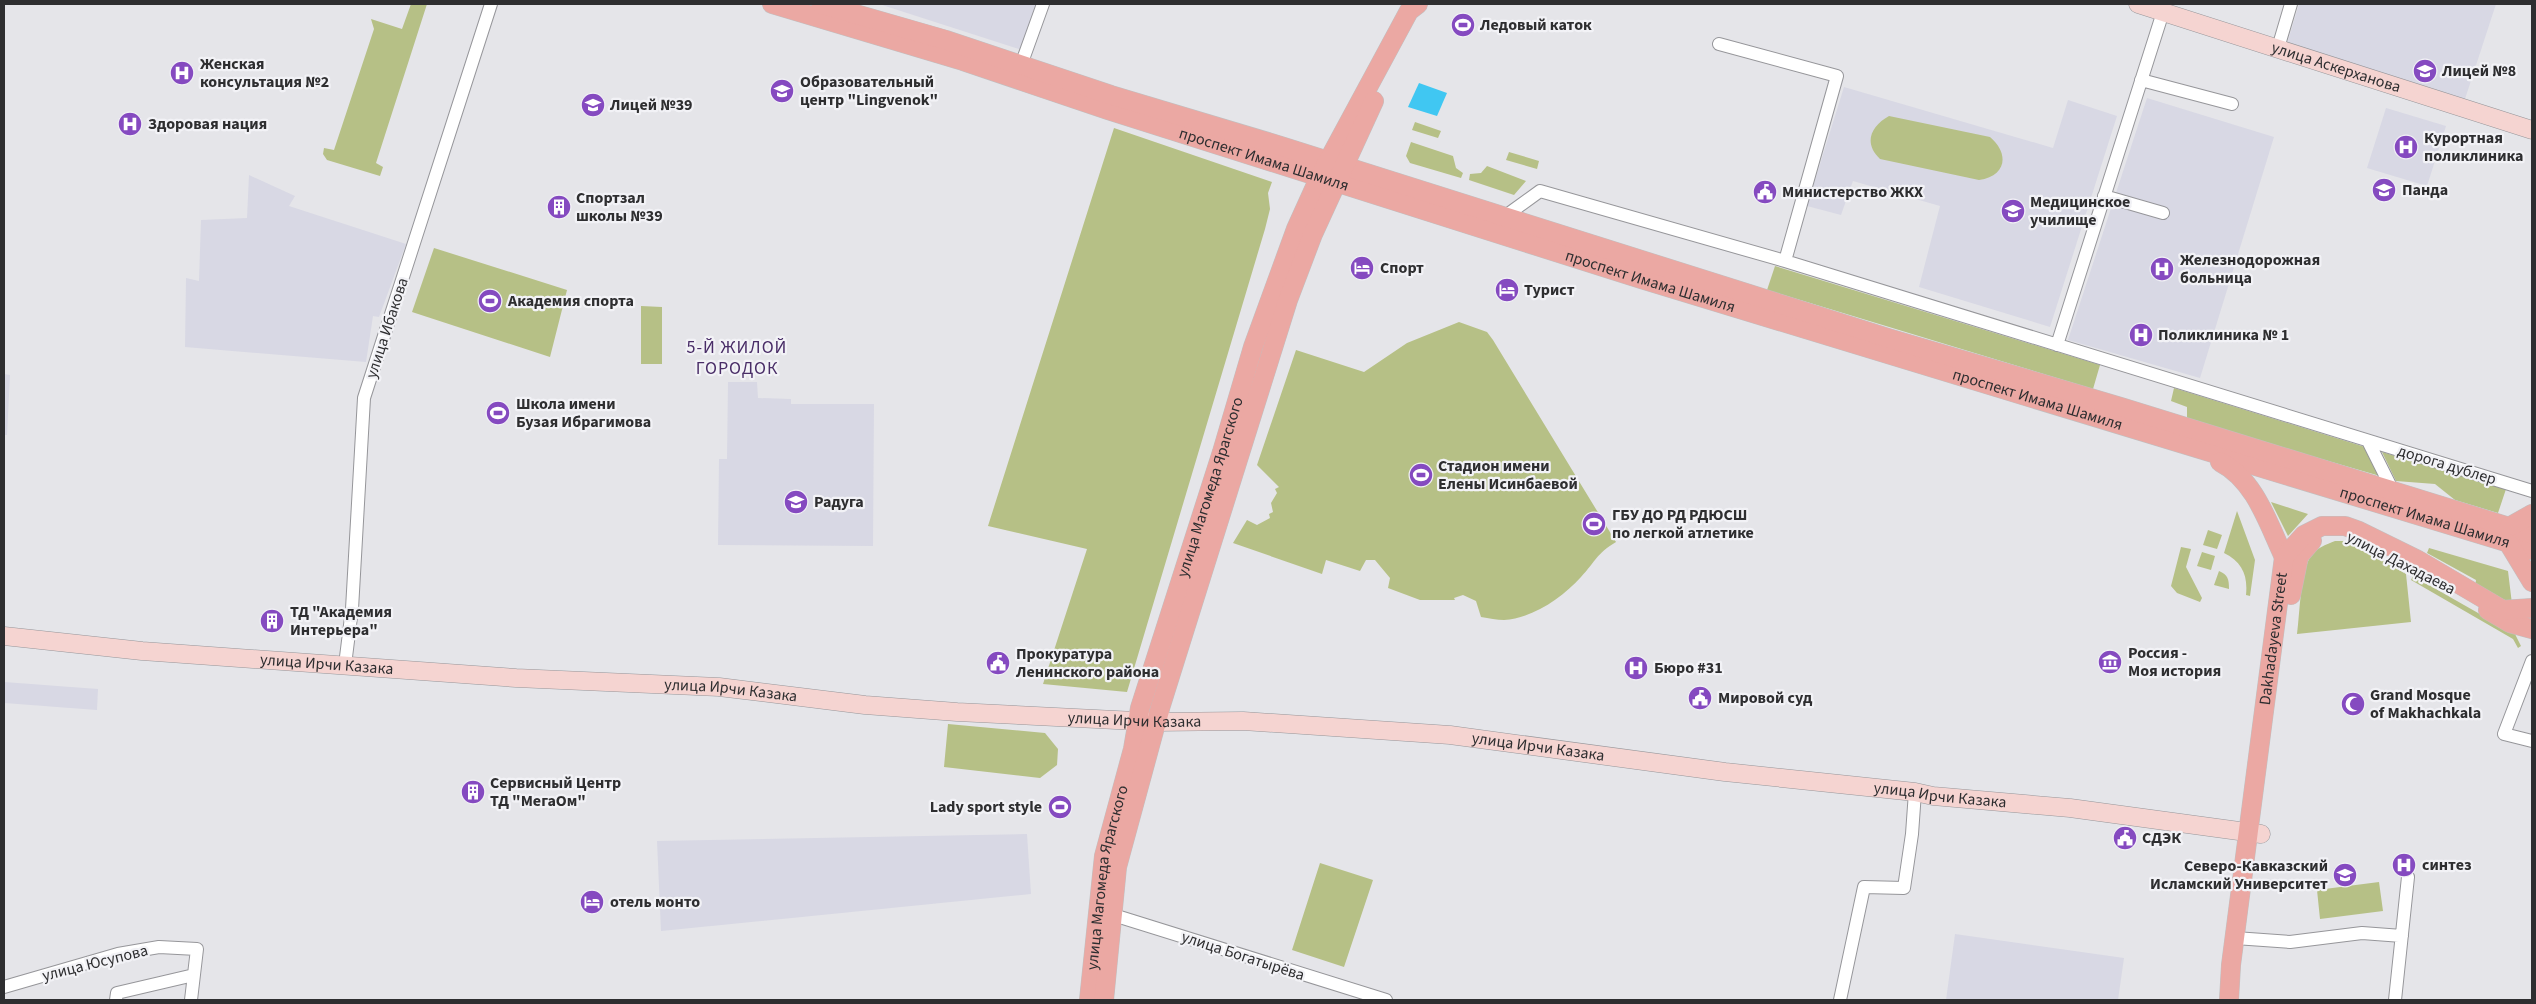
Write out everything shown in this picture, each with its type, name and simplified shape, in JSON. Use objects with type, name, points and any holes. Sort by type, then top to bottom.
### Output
[{"type":"main road","name":"проспект Имама Шамиля","points":[[772,4],[963,61],[1108,110],[1504,217],[1888,338],[2121,407],[2394,493],[2509,535],[2532,550]]},
{"type":"main road","name":"проспект Имама Шамиля","points":[[821,4],[1021,65],[1641,279],[1843,339],[2195,449],[2509,535],[2532,534]]},
{"type":"main road","name":"улица Магомеда Ярагского","points":[[1332,171],[1409,11],[1418,4]]},
{"type":"main road","name":"улица Магомеда Ярагского","points":[[1104,1000],[1106,912],[1104,856],[1133,749],[1147,721],[1155,658],[1190,557],[1253,347],[1296,229],[1367,114],[1415,25],[1424,4]]},
{"type":"main road","name":"улица Аскерханова","points":[[2138,4],[2532,130]]},
{"type":"main road","points":[[2195,449],[2236,470],[2257,499],[2284,557]]},
{"type":"main road","points":[[2532,514],[2509,535],[2532,582]]},
{"type":"main road","name":"Dakhadayeva Street","points":[[2255,833],[2284,557],[2304,535],[2322,526],[2345,526],[2418,560],[2503,610],[2532,608]]},
{"type":"main road","name":"улица Дахадаева","points":[[2239,1000],[2240,939],[2255,833],[2261,817],[2294,570],[2299,556],[2308,544],[2323,534],[2341,532],[2356,536],[2510,622],[2532,629]]},
{"type":"main road","name":"улица Ирчи Казака","points":[[4,636],[128,650],[516,678],[719,687],[865,705],[1147,721],[1243,721],[1450,735],[1725,772],[1915,792],[1934,796],[2070,808],[2255,833]]},
{"type":"main road","name":"улица Магомеда Ярагского","points":[[1089,1000],[1106,912]]},
{"type":"main road","points":[[2229,1000],[2240,939]]},
{"type":"street","name":"улица Ибакова","points":[[345,665],[352,609],[364,398],[491,4]]},
{"type":"street","points":[[1021,65],[1043,4]]},
{"type":"street","points":[[2278,48],[2291,4]]},
{"type":"street","points":[[2057,345],[2163,12]]},
{"type":"street","points":[[1720,44],[1837,76],[1785,261]]},
{"type":"street","points":[[2141,80],[2232,104]]},
{"type":"street","name":"дорога дублер","points":[[1504,217],[1540,191],[1785,261],[2532,491]]},
{"type":"street","points":[[2104,196],[2164,213]]},
{"type":"street","points":[[2366,440],[2394,493]]},
{"type":"street","points":[[2532,661],[2529,680],[2504,734],[2532,741]]},
{"type":"street","points":[[1840,1000],[1864,887],[1904,888],[1912,834],[1915,792]]},
{"type":"street","points":[[2395,1000],[2408,877]]},
{"type":"street","name":"улица Богатырёва","points":[[1106,912],[1386,1000]]},
{"type":"street","points":[[2240,939],[2290,942],[2362,933],[2402,936]]},
{"type":"street","name":"улица Юсупова","points":[[4,987],[118,954],[159,947],[197,949],[191,1000]]},
{"type":"street","points":[[116,1000],[117,993],[194,975]]},
{"type":"shaded area","points":[[879,4],[1038,4],[1022,50]]},
{"type":"shaded area","name":"Лицей №8","points":[[2299,4],[2496,4],[2465,99],[2287,44]]},
{"type":"shaded area","name":"Медицинское училище","points":[[1844,87],[2053,148],[2068,100],[2117,116],[2050,327],[1919,287],[1940,206],[1853,181],[1841,215],[1807,206]]},
{"type":"shaded area","name":"Железнодорожная больница","points":[[2147,98],[2274,137],[2200,378],[2068,340]]},
{"type":"shaded area","name":"Курортная поликлиника","points":[[2386,108],[2446,126],[2427,186],[2367,168]]},
{"type":"shaded area","points":[[249,175],[295,196],[289,206],[406,244],[379,317],[373,316],[366,362],[185,347],[186,278],[199,281],[201,220],[247,218]]},
{"type":"shaded area","points":[[4,374],[10,375],[7,435],[4,435]]},
{"type":"shaded area","name":"Радуга","points":[[728,382],[757,382],[758,398],[791,399],[791,404],[874,404],[873,546],[718,545],[719,459],[727,459]]},
{"type":"shaded area","points":[[4,682],[98,689],[97,710],[4,703]]},
{"type":"shaded area","points":[[1027,834],[1031,894],[661,931],[657,841]]},
{"type":"shaded area","points":[[1955,934],[2124,958],[2118,1000],[1946,1000]]},
{"type":"green space","points":[[411,4],[427,4],[376,163],[383,167],[380,176],[327,160],[323,154],[324,148],[334,150],[374,29],[371,19],[402,29]]},
{"type":"green space","points":[[1889,116],[1990,137],[2001,150],[2002,163],[2000,169],[1988,178],[1979,180],[1880,159],[1872,147],[1871,135],[1878,125]]},
{"type":"green space","points":[[1415,122],[1441,131],[1438,138],[1412,130]]},
{"type":"green space","points":[[1114,128],[1272,182],[1268,193],[1270,209],[1265,229],[1127,692],[1043,684],[1087,549],[988,526]]},
{"type":"green space","points":[[1411,142],[1453,156],[1456,168],[1463,173],[1461,178],[1410,163],[1406,156]]},
{"type":"green space","points":[[1509,152],[1539,161],[1537,169],[1506,160]]},
{"type":"green space","points":[[1487,166],[1526,181],[1514,195],[1469,180],[1470,174],[1481,173]]},
{"type":"green space","name":"Академия спорта","points":[[434,248],[567,290],[550,357],[412,312]]},
{"type":"green space","points":[[1775,266],[2100,365],[2093,389],[1767,290]]},
{"type":"green space","points":[[641,306],[662,307],[662,364],[641,364]]},
{"type":"green space","name":"Стадион имени Елены Исинбаевой","points":[[1459,322],[1487,332],[1493,340],[1616,542],[1600,554],[1573,585],[1556,599],[1536,611],[1515,618],[1499,620],[1481,617],[1476,601],[1463,595],[1454,598],[1455,600],[1420,600],[1388,588],[1390,578],[1375,560],[1366,560],[1360,571],[1326,560],[1322,574],[1233,543],[1247,520],[1257,525],[1270,518],[1269,514],[1273,512],[1271,503],[1277,493],[1275,489],[1279,487],[1257,465],[1296,350],[1364,372],[1407,343]]},
{"type":"green space","points":[[2174,388],[2365,447],[2380,476],[2187,420],[2187,407],[2171,401]]},
{"type":"green space","points":[[2382,452],[2506,489],[2498,513],[2455,500],[2435,484],[2396,481]]},
{"type":"green space","points":[[2271,502],[2308,514],[2288,536]]},
{"type":"green space","points":[[2237,511],[2255,560],[2250,596],[2246,595],[2245,575],[2239,565],[2224,553]]},
{"type":"green space","points":[[2208,530],[2222,535],[2217,549],[2203,545]]},
{"type":"green space","points":[[2335,541],[2349,541],[2406,574],[2411,622],[2297,634],[2302,584],[2310,557],[2321,547]]},
{"type":"green space","points":[[2181,547],[2191,549],[2186,567],[2202,598],[2200,602],[2177,593],[2171,586]]},
{"type":"green space","points":[[2429,548],[2508,571],[2512,604],[2475,588],[2476,580],[2427,553]]},
{"type":"green space","points":[[2202,552],[2215,556],[2211,570],[2197,566]]},
{"type":"green space","points":[[2219,571],[2227,578],[2229,589],[2214,585]]},
{"type":"green space","points":[[2413,576],[2515,634],[2521,646],[2518,648],[2513,639],[2411,580]]},
{"type":"green space","points":[[948,724],[1045,733],[1058,749],[1057,765],[1040,778],[944,767]]},
{"type":"green space","points":[[1320,863],[1373,880],[1344,967],[1292,950]]},
{"type":"green space","points":[[2379,882],[2383,911],[2320,919],[2317,890]]},
{"type":"water","points":[[1419,83],[1447,93],[1437,116],[1408,107]]},
{"type":"place","name":"Ледовый каток","points":[[1463,25]]},
{"type":"place","name":"Лицей №8","points":[[2425,71]]},
{"type":"place","name":"Женская консультация №2","points":[[182,73]]},
{"type":"place","name":"Образовательный центр \"Lingvenok\"","points":[[782,91]]},
{"type":"place","name":"Лицей №39","points":[[593,105]]},
{"type":"place","name":"Здоровая нация","points":[[130,124]]},
{"type":"place","name":"Курортная поликлиника","points":[[2406,147]]},
{"type":"place","name":"Панда","points":[[2384,190]]},
{"type":"place","name":"Министерство ЖКХ","points":[[1765,192]]},
{"type":"place","name":"Спортзал школы №39","points":[[559,207]]},
{"type":"place","name":"Медицинское училище","points":[[2013,211]]},
{"type":"place","name":"Спорт","points":[[1362,268]]},
{"type":"place","name":"Железнодорожная больница","points":[[2162,269]]},
{"type":"place","name":"Турист","points":[[1507,290]]},
{"type":"place","name":"Академия спорта","points":[[490,301]]},
{"type":"place","name":"Поликлиника № 1","points":[[2141,335]]},
{"type":"place","name":"Школа имени Бузая Ибрагимова","points":[[498,413]]},
{"type":"place","name":"Стадион имени Елены Исинбаевой","points":[[1421,475]]},
{"type":"place","name":"Радуга","points":[[796,502]]},
{"type":"place","name":"ГБУ ДО РД РДЮСШ по легкой атлетике","points":[[1594,524]]},
{"type":"place","name":"ТД \"Академия Интерьера\"","points":[[272,621]]},
{"type":"place","name":"Россия - Моя история","points":[[2110,662]]},
{"type":"place","name":"Прокуратура Ленинского района","points":[[998,663]]},
{"type":"place","name":"Бюро #31","points":[[1636,668]]},
{"type":"place","name":"Мировой суд","points":[[1700,698]]},
{"type":"place","name":"Grand Mosque of Makhachkala","points":[[2353,704]]},
{"type":"place","name":"Сервисный Центр ТД \"МегаОм\"","points":[[473,792]]},
{"type":"place","name":"Lady sport style","points":[[1060,807]]},
{"type":"place","name":"СДЭК","points":[[2125,838]]},
{"type":"place","name":"синтез","points":[[2404,865]]},
{"type":"place","name":"Северо-Кавказский Исламский Университет","points":[[2345,875]]},
{"type":"place","name":"отель монто","points":[[592,902]]},
{"type":"district","name":"5-Й ЖИЛОЙ ГОРОДОК","points":[[737,357]]}]
